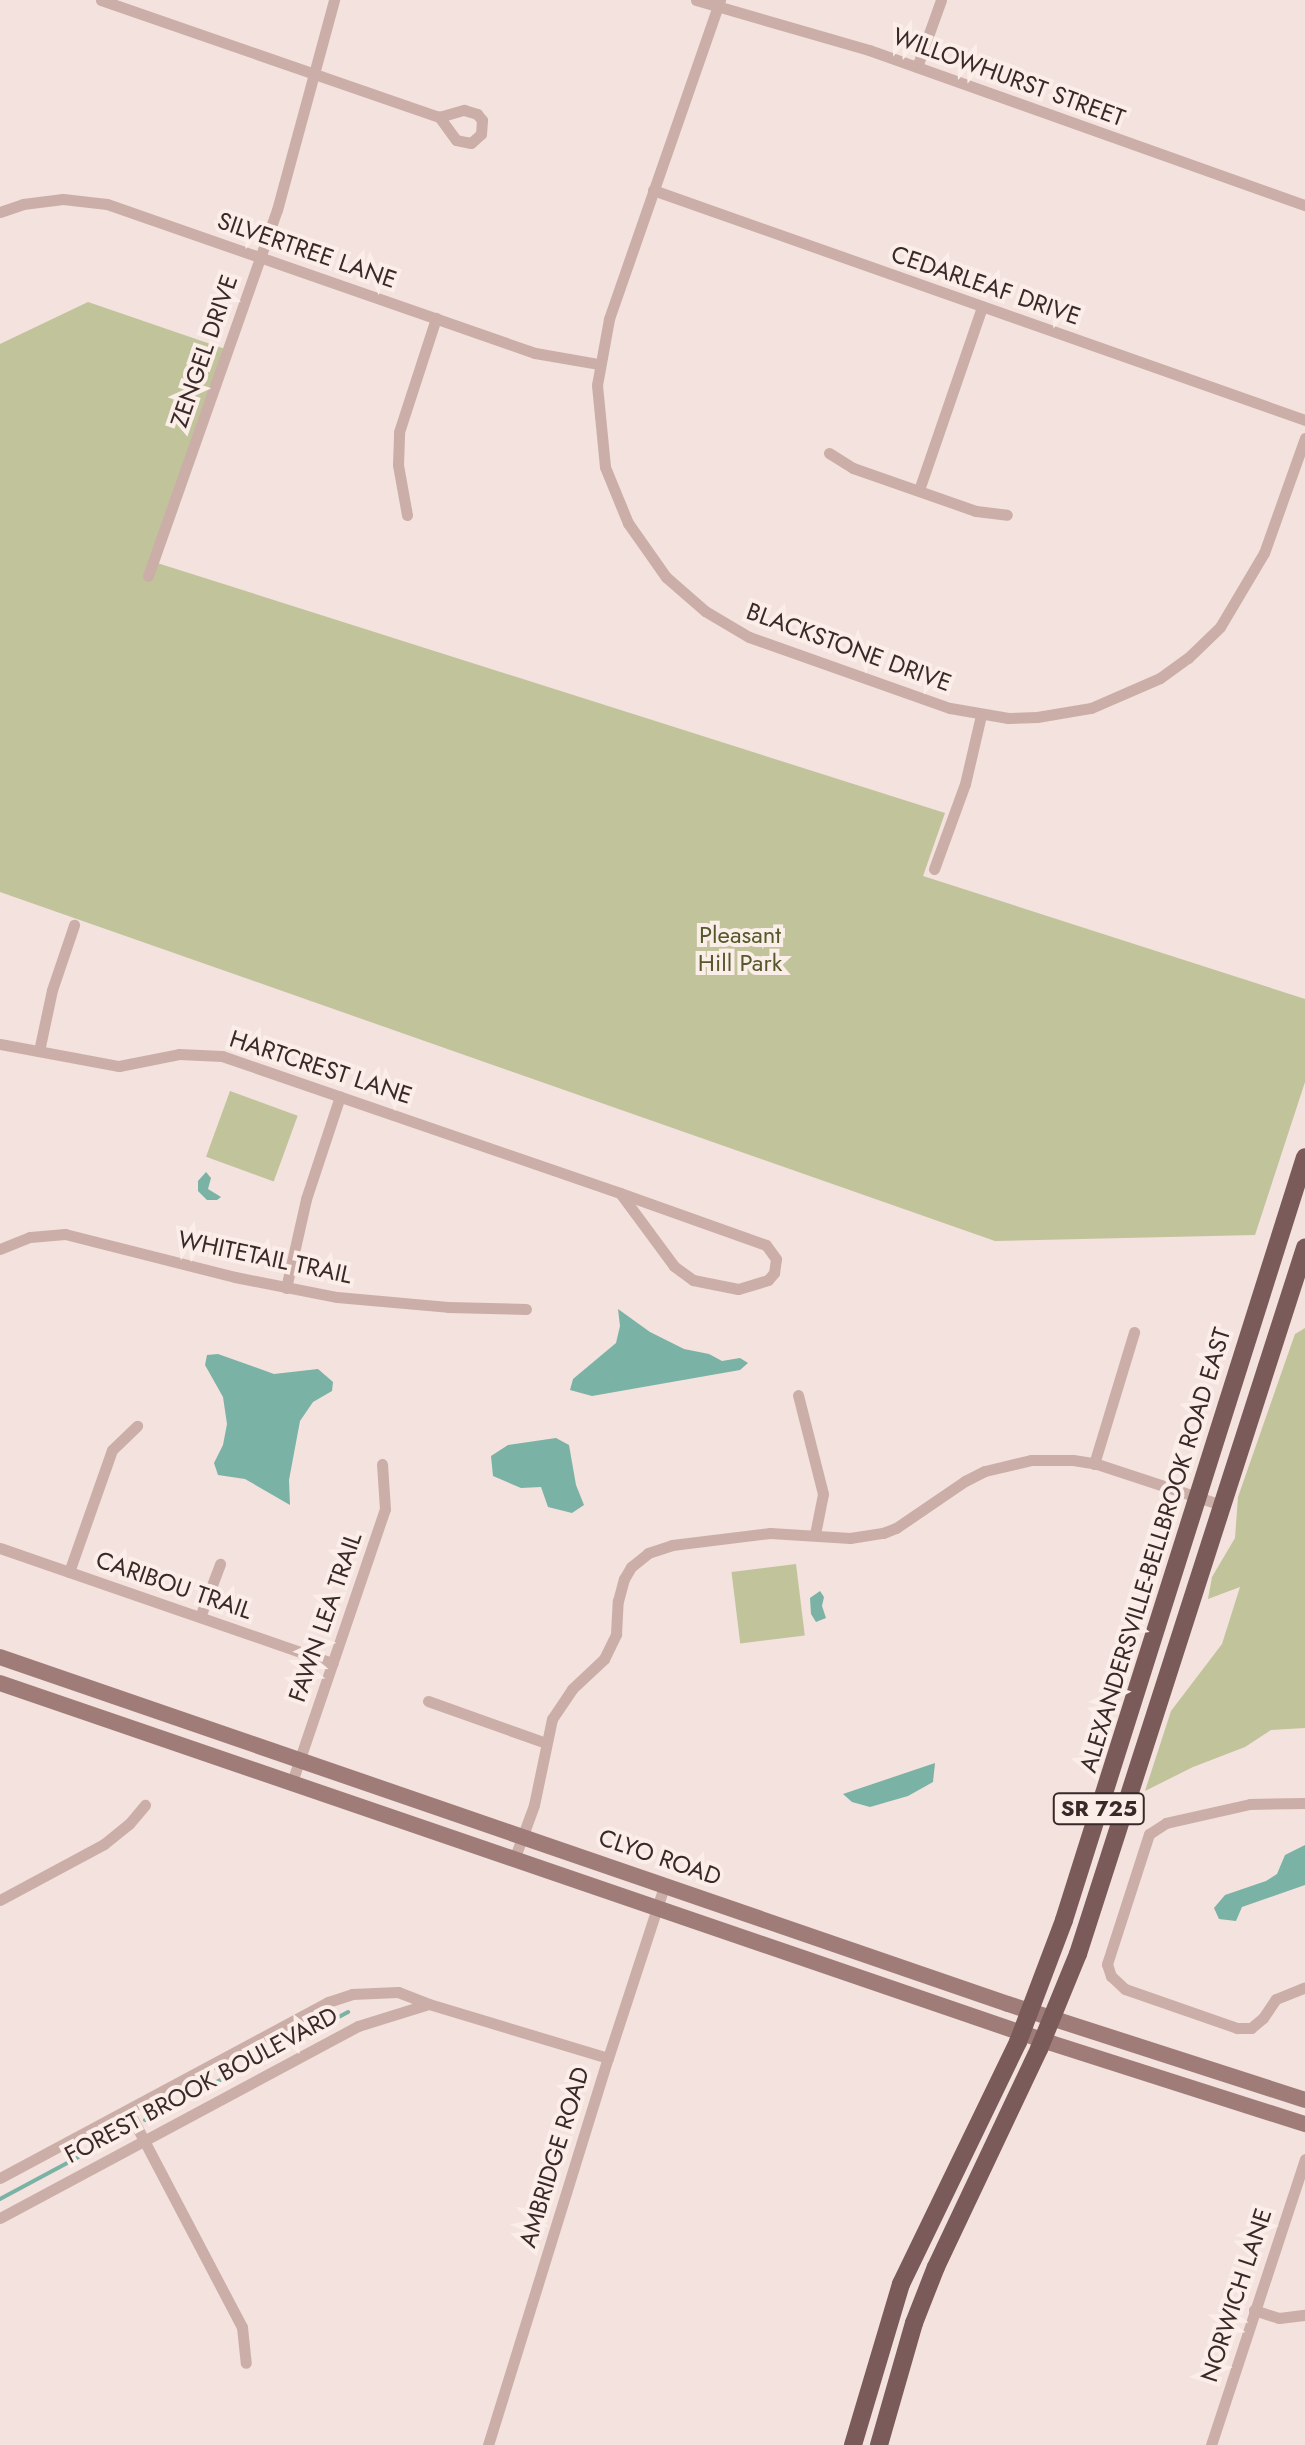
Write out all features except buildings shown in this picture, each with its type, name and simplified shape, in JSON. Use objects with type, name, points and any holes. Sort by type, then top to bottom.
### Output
[{"type":"main road","name":"ALEXANDERSVILLE-BELLBROOK ROAD EAST","points":[[853,2445],[901,2284],[1022,2033],[1064,1920],[1305,1157]]},
{"type":"main road","name":"ALEXANDERSVILLE-BELLBROOK ROAD EAST","points":[[879,2445],[914,2323],[936,2267],[1052,2018],[1095,1907],[1304,1255]]},
{"type":"main road","points":[[1124,1729],[1149,1737]]},
{"type":"street","points":[[101,0],[439,117]]},
{"type":"street","name":"ZENGEL DRIVE","points":[[148,576],[260,257],[334,0]]},
{"type":"street","name":"WILLOWHURST STREET","points":[[696,0],[719,3],[819,34],[1305,205]]},
{"type":"street","points":[[917,67],[941,0]]},
{"type":"street","name":"BLACKSTONE DRIVE","points":[[719,3],[609,319],[599,364],[601,444],[615,497],[644,550],[685,595],[749,637],[949,708],[981,715],[1037,717],[1091,708],[1154,681],[1205,643],[1234,609],[1253,576],[1305,438]]},
{"type":"street","name":"CEDARLEAF DRIVE","points":[[653,190],[1305,420]]},
{"type":"street","name":"SILVERTREE LANE","points":[[0,212],[43,200],[86,200],[535,353],[599,364]]},
{"type":"street","points":[[919,490],[982,307]]},
{"type":"street","points":[[407,515],[398,465],[399,432],[436,318]]},
{"type":"street","points":[[829,453],[853,468],[976,511],[1007,515]]},
{"type":"street","points":[[934,869],[965,784],[981,715]]},
{"type":"street","points":[[39,1051],[52,990],[74,925]]},
{"type":"street","name":"HARTCREST LANE","points":[[0,1044],[119,1066],[179,1054],[222,1056],[620,1193],[766,1245],[776,1259],[774,1273],[768,1280],[738,1289],[693,1280],[674,1266],[620,1193]]},
{"type":"street","points":[[286,1288],[306,1199],[340,1096]]},
{"type":"street","name":"WHITETAIL TRAIL","points":[[0,1249],[30,1237],[65,1234],[286,1288],[394,1304],[526,1309]]},
{"type":"street","points":[[1276,1250],[1304,1255]]},
{"type":"street","points":[[1094,1464],[1134,1332]]},
{"type":"street","points":[[798,1395],[823,1494],[815,1534]]},
{"type":"street","points":[[69,1572],[112,1450],[137,1426]]},
{"type":"street","points":[[515,1857],[534,1805],[546,1743],[559,1705],[604,1659],[612,1644],[619,1592],[637,1560],[672,1545],[770,1533],[850,1538],[883,1533],[965,1481],[1010,1464],[1052,1458],[1094,1464],[1222,1505]]},
{"type":"street","name":"FAWN LEA TRAIL","points":[[292,1782],[385,1509],[382,1464]]},
{"type":"street","name":"CARIBOU TRAIL","points":[[0,1548],[333,1663]]},
{"type":"street","points":[[200,1617],[220,1564]]},
{"type":"street","name":"CLYO ROAD","points":[[0,1657],[1031,2011],[1305,2100]]},
{"type":"street","name":"CLYO ROAD","points":[[0,1683],[1022,2033],[1305,2124]]},
{"type":"street","points":[[428,1701],[546,1743]]},
{"type":"street","points":[[1305,1803],[1250,1804],[1166,1823],[1149,1834],[1107,1964],[1111,1976],[1125,1989],[1237,2028],[1251,2028],[1263,2018],[1276,1999],[1305,1987]]},
{"type":"street","points":[[0,1900],[104,1844],[129,1824],[145,1805]]},
{"type":"street","name":"AMBRIDGE ROAD","points":[[488,2445],[665,1884]]},
{"type":"street","name":"FOREST BROOK BOULEVARD","points":[[0,2178],[328,2002],[352,1994],[390,1990],[608,2058]]},
{"type":"street","name":"FOREST BROOK BOULEVARD","points":[[0,2218],[358,2026],[429,2004]]},
{"type":"street","points":[[128,2110],[242,2327],[246,2363]]},
{"type":"street","name":"NORWICH LANE","points":[[1211,2445],[1305,2159]]},
{"type":"street","points":[[1254,2310],[1279,2318],[1305,2315]]},
{"type":"green space","name":"Pleasant Hill Park","points":[[88,302],[228,350],[154,562],[945,813],[923,876],[1305,999],[1305,1082],[1255,1235],[995,1241],[0,892],[0,344]]},
{"type":"green space","points":[[230,1091],[298,1116],[274,1181],[206,1157]]},
{"type":"green space","points":[[1305,1328],[1305,1728],[1271,1730],[1245,1747],[1193,1767],[1145,1791],[1171,1711],[1222,1644],[1240,1587],[1208,1599],[1212,1577],[1235,1538],[1238,1497],[1295,1334]]},
{"type":"green space","points":[[796,1564],[805,1635],[740,1643],[731,1572]]},
{"type":"water","points":[[206,1172],[211,1178],[208,1189],[221,1197],[217,1200],[207,1200],[198,1191],[198,1181]]},
{"type":"water","points":[[618,1309],[650,1332],[684,1349],[709,1354],[722,1361],[740,1358],[748,1363],[740,1370],[592,1396],[570,1390],[573,1379],[616,1343],[620,1326]]},
{"type":"water","points":[[218,1354],[274,1374],[318,1369],[333,1382],[332,1391],[313,1402],[300,1421],[289,1480],[290,1505],[245,1479],[218,1475],[214,1463],[223,1445],[227,1424],[223,1397],[205,1365],[207,1355]]},
{"type":"water","points":[[556,1438],[569,1445],[576,1485],[584,1505],[572,1513],[548,1507],[541,1487],[521,1488],[493,1476],[491,1456],[508,1445]]},
{"type":"water","points":[[820,1591],[824,1597],[822,1606],[826,1618],[816,1622],[811,1614],[810,1598]]},
{"type":"water","points":[[935,1763],[933,1782],[908,1796],[870,1807],[852,1802],[843,1794]]},
{"type":"water","points":[[1305,1845],[1305,1885],[1242,1907],[1236,1921],[1219,1919],[1214,1908],[1225,1895],[1266,1881],[1277,1874],[1285,1855]]},
{"type":"waterway","points":[[145,2120],[348,2012]]},
{"type":"waterway","points":[[0,2199],[127,2131]]}]
